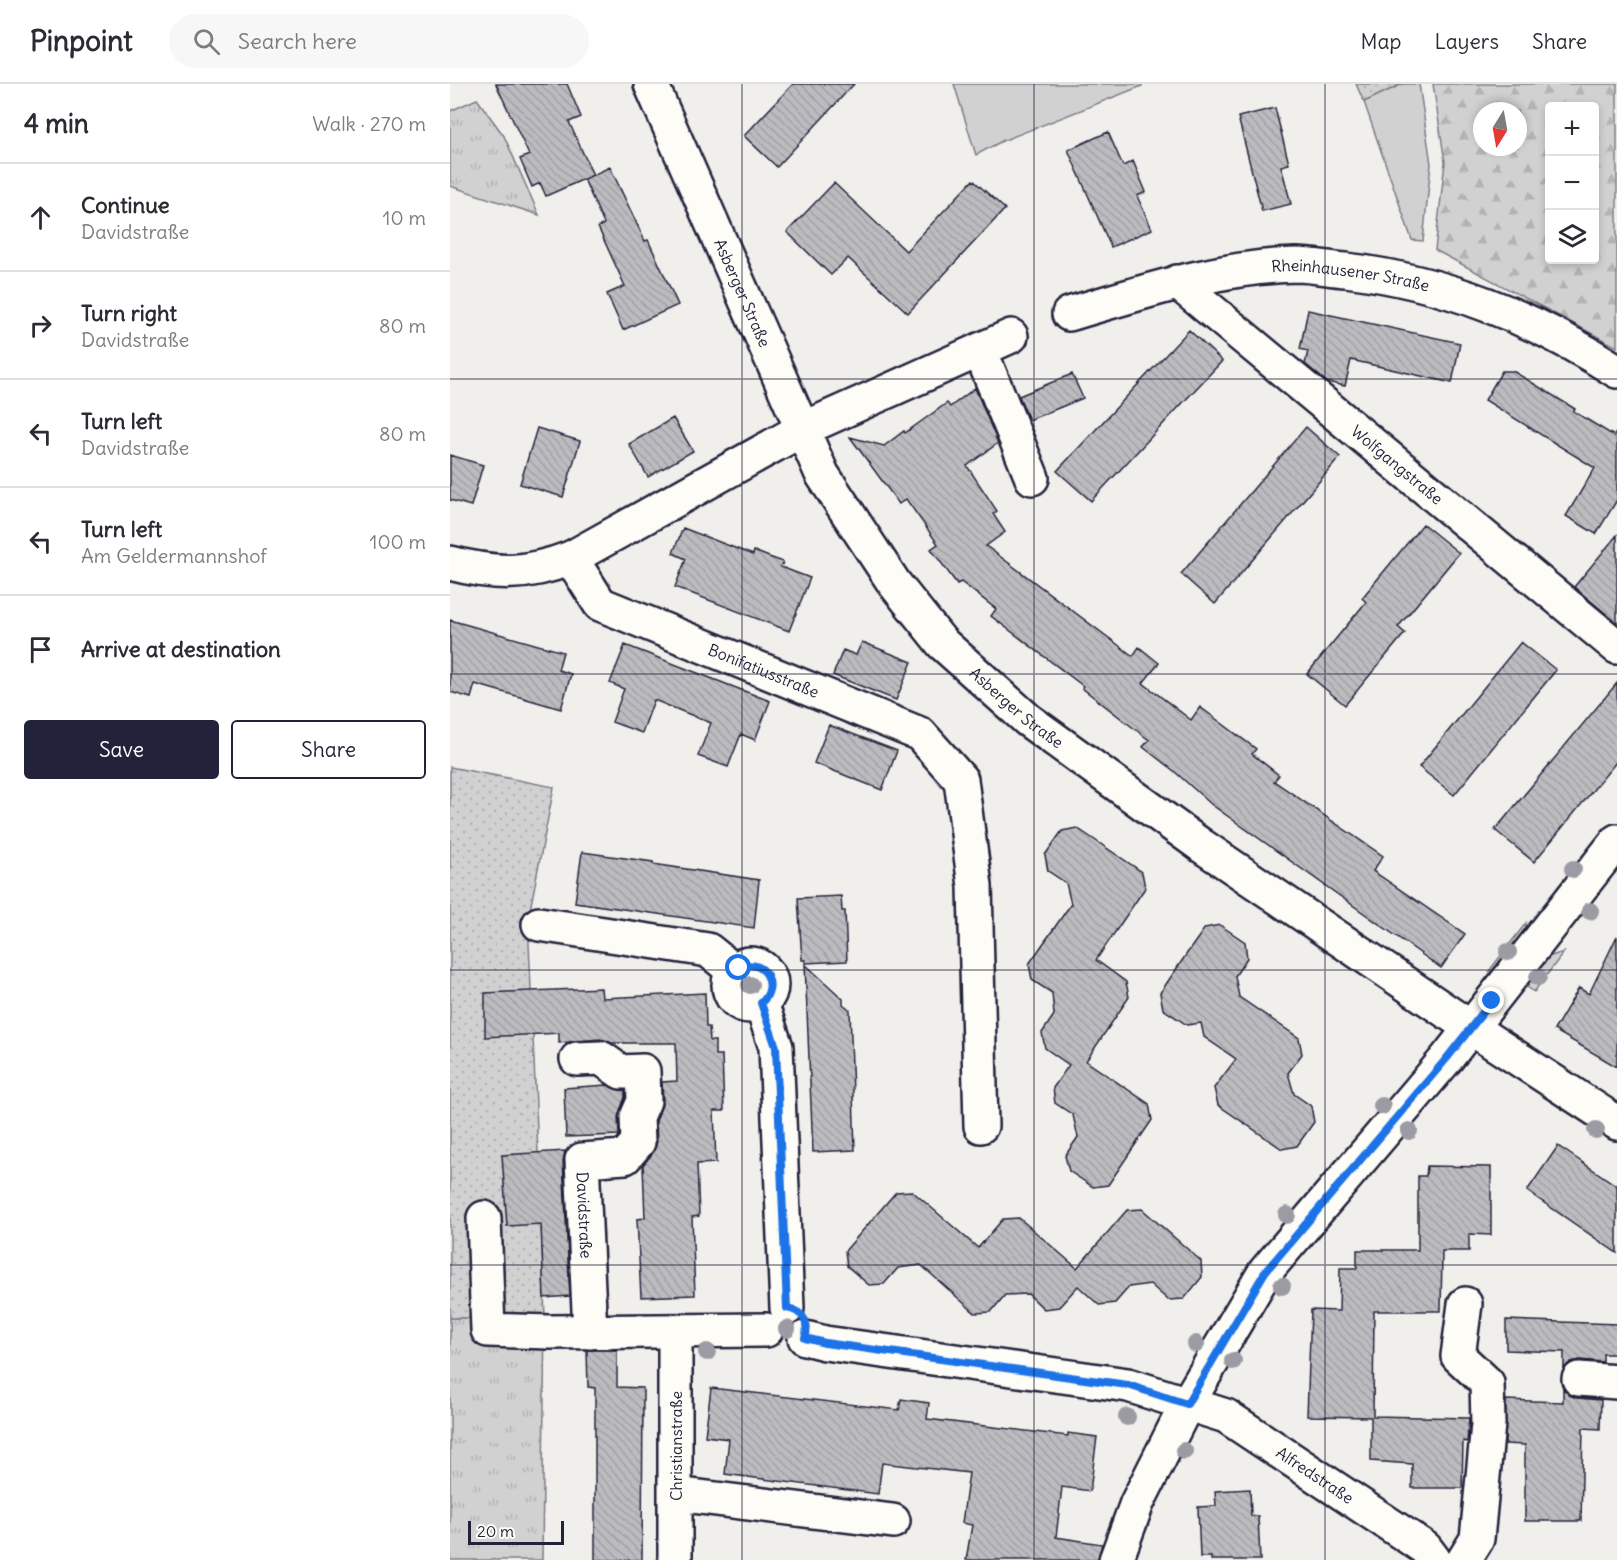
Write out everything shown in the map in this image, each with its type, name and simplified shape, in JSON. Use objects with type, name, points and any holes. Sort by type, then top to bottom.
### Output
[{"type":"street","name":"Asberger Straße","points":[[651,84],[822,474],[894,583],[942,643],[1019,712],[1202,846],[1471,1028],[1617,1123]]},
{"type":"street","name":"Rheinhausener Straße","points":[[1069,314],[1178,282],[1233,271],[1298,265],[1370,273],[1421,283],[1471,298],[1537,324],[1617,371]]},
{"type":"street","name":"Wolfgangstraße","points":[[1178,282],[1617,647]]},
{"type":"street","points":[[450,563],[488,572],[520,572],[547,568],[571,558],[802,429],[1011,336]]},
{"type":"street","points":[[980,350],[1032,478]]},
{"type":"street","name":"Bonifatiusstraße","points":[[571,558],[600,604],[920,734],[961,780],[975,886],[981,1126]]},
{"type":"street","points":[[1116,1560],[1137,1503],[1187,1404],[1265,1272],[1471,1028],[1617,841]]},
{"type":"street","points":[[539,924],[708,950],[734,971],[729,981],[732,996],[746,1006],[761,1003],[776,1047],[776,1319],[772,1345],[783,1350],[794,1349],[805,1338],[825,1343],[1128,1385],[1187,1404]]},
{"type":"street","name":"Davidstraße","points":[[577,1059],[601,1058],[621,1072],[643,1071],[644,1101],[637,1118],[638,1142],[626,1157],[582,1160],[590,1332]]},
{"type":"street","points":[[484,1218],[488,1330],[675,1331],[776,1319]]},
{"type":"street","points":[[1464,1560],[1477,1539],[1488,1424],[1487,1383],[1458,1356],[1465,1304]]},
{"type":"street","name":"Christianstraße","points":[[675,1331],[675,1560]]},
{"type":"street","points":[[1579,1379],[1617,1382]]},
{"type":"street","name":"Alfredstraße","points":[[1187,1404],[1226,1416],[1425,1548],[1434,1560]]},
{"type":"street","points":[[676,1494],[893,1521]]},
{"type":"green space","points":[[954,84],[1142,84],[1142,86],[1002,141],[976,155]]},
{"type":"green space","points":[[1356,84],[1402,84],[1364,102]]},
{"type":"green space","points":[[1402,84],[1419,84],[1431,164],[1423,241],[1412,240],[1364,102]]},
{"type":"green space","points":[[1433,84],[1617,84],[1617,347],[1435,250],[1445,162]]},
{"type":"green space","points":[[477,99],[504,136],[539,215],[450,186],[450,111]]},
{"type":"green space","points":[[450,767],[554,787],[528,920],[545,1317],[450,1318]]},
{"type":"green space","points":[[1526,923],[1525,938],[1498,976],[1489,971]]},
{"type":"green space","points":[[1564,952],[1534,992],[1526,986],[1548,957]]},
{"type":"green space","points":[[545,1317],[542,1560],[450,1560],[450,1318]]},
{"type":"building","points":[[496,84],[567,84],[581,117],[569,122],[593,175],[546,196],[540,183],[532,187],[520,159],[529,155]]},
{"type":"building","points":[[793,84],[854,84],[777,167],[744,136]]},
{"type":"building","points":[[1275,108],[1289,164],[1281,166],[1291,204],[1262,211],[1238,117]]},
{"type":"building","points":[[1108,132],[1123,166],[1133,161],[1146,192],[1137,196],[1152,229],[1111,247],[1068,150]]},
{"type":"building","points":[[610,167],[645,241],[648,240],[678,305],[623,330],[607,294],[625,286],[598,227],[604,224],[584,179]]},
{"type":"building","points":[[973,180],[1005,209],[908,313],[848,258],[831,275],[787,232],[834,183],[906,251]]},
{"type":"building","points":[[1308,310],[1460,343],[1452,383],[1351,360],[1345,386],[1327,382],[1305,364],[1308,351],[1300,349]]},
{"type":"building","points":[[1189,330],[1222,361],[1091,501],[1057,471]]},
{"type":"building","points":[[1502,371],[1513,371],[1614,436],[1617,431],[1617,500],[1596,534],[1566,516],[1595,468],[1485,400]]},
{"type":"building","points":[[1072,374],[1083,398],[1029,420],[1019,396]]},
{"type":"building","points":[[975,388],[998,443],[967,466],[997,511],[993,514],[1005,532],[986,546],[1133,656],[1139,647],[1159,663],[1143,683],[1191,720],[1200,707],[1256,749],[1252,754],[1279,775],[1274,781],[1383,856],[1373,871],[1465,934],[1441,968],[1212,805],[1143,747],[1149,740],[991,616],[996,609],[961,582],[957,584],[931,549],[938,544],[906,499],[899,504],[850,437],[884,446],[947,403],[950,407]]},
{"type":"building","points":[[673,418],[693,451],[648,477],[629,444]]},
{"type":"building","points":[[1306,427],[1340,457],[1215,604],[1181,574]]},
{"type":"building","points":[[537,428],[580,441],[563,497],[520,484]]},
{"type":"building","points":[[450,455],[483,465],[471,506],[450,500]]},
{"type":"building","points":[[1423,524],[1459,553],[1398,627],[1405,633],[1345,705],[1307,674],[1366,602],[1362,598]]},
{"type":"building","points":[[683,528],[753,555],[754,551],[783,562],[781,567],[810,578],[789,631],[675,587],[686,559],[673,553]]},
{"type":"building","points":[[1617,535],[1617,623],[1574,587]]},
{"type":"building","points":[[450,620],[563,652],[558,670],[571,674],[561,709],[475,684],[471,698],[450,692]]},
{"type":"building","points":[[862,642],[912,662],[896,700],[833,675],[843,650],[856,655]]},
{"type":"building","points":[[1521,642],[1556,670],[1454,795],[1419,767]]},
{"type":"building","points":[[625,645],[770,701],[755,740],[741,734],[728,767],[698,756],[711,723],[654,700],[642,733],[612,722],[624,689],[610,683]]},
{"type":"building","points":[[1617,683],[1617,761],[1534,862],[1495,830]]},
{"type":"building","points":[[829,725],[897,751],[882,790],[814,763]]},
{"type":"building","points":[[1077,828],[1142,872],[1145,888],[1096,960],[1126,982],[1129,997],[1086,1061],[1149,1104],[1152,1120],[1108,1185],[1093,1187],[1069,1171],[1065,1156],[1078,1137],[1073,1115],[1055,1103],[1053,1088],[1069,1065],[1045,1048],[1042,1033],[1054,1015],[1052,993],[1032,980],[1029,964],[1071,904],[1066,883],[1048,871],[1045,855],[1062,831]]},
{"type":"building","points":[[582,852],[759,880],[754,928],[575,902]]},
{"type":"building","points":[[841,896],[842,911],[845,911],[847,961],[805,963],[805,960],[802,960],[798,898]]},
{"type":"building","points":[[1220,925],[1245,942],[1247,958],[1235,976],[1239,997],[1299,1038],[1302,1054],[1288,1073],[1294,1094],[1311,1106],[1314,1122],[1297,1146],[1282,1149],[1218,1105],[1214,1088],[1236,1059],[1204,1037],[1201,1023],[1187,1025],[1163,1009],[1160,993],[1205,928]]},
{"type":"building","points":[[1617,936],[1617,1067],[1554,1030],[1579,988],[1589,994]]},
{"type":"building","points":[[805,964],[843,999],[843,1004],[850,1010],[855,1150],[813,1152]]},
{"type":"building","points":[[601,988],[602,998],[705,993],[706,1027],[709,1027],[710,1041],[715,1041],[715,1055],[722,1055],[724,1111],[714,1111],[716,1163],[697,1164],[699,1216],[692,1217],[695,1295],[641,1297],[637,1219],[645,1218],[643,1165],[652,1154],[657,1142],[656,1121],[663,1101],[662,1082],[677,1081],[676,1043],[612,1043],[600,1039],[559,1043],[559,1033],[485,1037],[485,993]]},
{"type":"building","points":[[607,1085],[625,1091],[618,1117],[619,1135],[566,1137],[564,1088]]},
{"type":"building","points":[[1558,1146],[1617,1186],[1617,1253],[1527,1191]]},
{"type":"building","points":[[565,1151],[563,1161],[570,1296],[544,1298],[541,1224],[507,1226],[502,1155]]},
{"type":"building","points":[[1427,1166],[1491,1167],[1491,1235],[1469,1234],[1469,1251],[1442,1251],[1441,1311],[1374,1311],[1373,1416],[1469,1418],[1467,1442],[1463,1441],[1462,1488],[1412,1488],[1412,1464],[1371,1461],[1371,1417],[1307,1416],[1311,1310],[1339,1311],[1340,1268],[1357,1268],[1357,1250],[1418,1250],[1418,1176],[1426,1176]]},
{"type":"building","points":[[912,1191],[978,1248],[1003,1219],[1019,1218],[1077,1268],[1127,1210],[1142,1209],[1201,1261],[1202,1277],[1184,1299],[1168,1300],[1150,1284],[1129,1287],[1115,1303],[1099,1305],[1078,1286],[1059,1307],[1044,1309],[1028,1294],[1005,1295],[991,1312],[975,1313],[921,1265],[898,1268],[884,1284],[869,1285],[847,1266],[845,1251],[896,1192]]},
{"type":"building","points":[[1506,1320],[1617,1324],[1617,1354],[1603,1354],[1603,1362],[1580,1360],[1571,1362],[1564,1368],[1564,1352],[1506,1350]]},
{"type":"building","points":[[587,1350],[617,1350],[617,1387],[643,1388],[642,1560],[595,1560],[595,1388],[588,1387]]},
{"type":"building","points":[[711,1388],[899,1410],[901,1399],[929,1403],[927,1419],[1068,1436],[1068,1433],[1097,1437],[1090,1491],[1062,1487],[1056,1537],[1102,1544],[1098,1560],[966,1560],[972,1525],[962,1523],[969,1473],[882,1463],[878,1494],[725,1474],[729,1439],[705,1436]]},
{"type":"building","points":[[1563,1388],[1569,1395],[1577,1398],[1601,1400],[1600,1429],[1583,1428],[1581,1521],[1525,1521],[1525,1445],[1505,1444],[1506,1400],[1563,1402]]},
{"type":"building","points":[[1250,1489],[1251,1516],[1258,1516],[1260,1560],[1211,1560],[1211,1557],[1200,1557],[1198,1507],[1216,1506],[1215,1491]]},
{"type":"route","points":[[739,968],[743,965],[754,965],[764,970],[770,978],[770,990],[761,1003],[776,1047],[787,1308],[798,1312],[805,1320],[807,1326],[805,1338],[825,1343],[1128,1385],[1187,1404],[1265,1272],[1447,1058],[1492,1001]]}]
